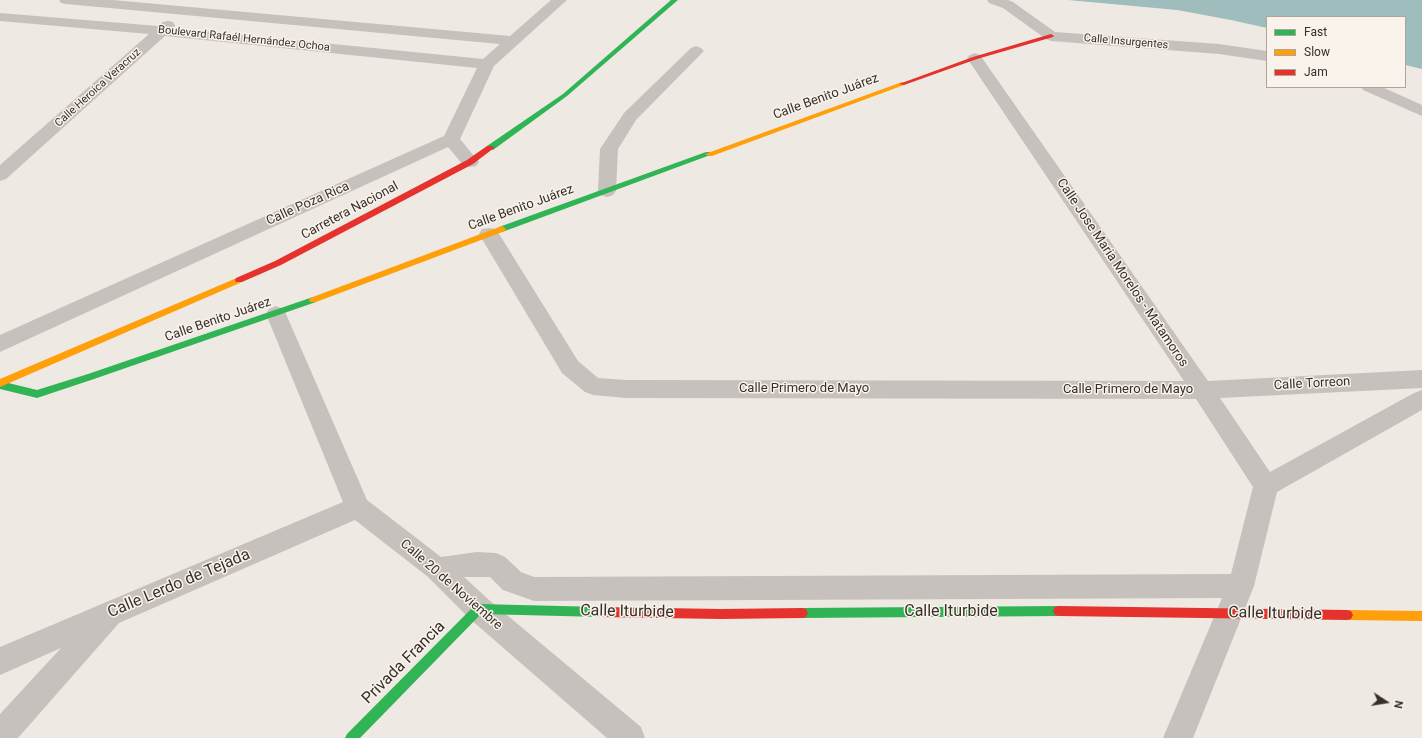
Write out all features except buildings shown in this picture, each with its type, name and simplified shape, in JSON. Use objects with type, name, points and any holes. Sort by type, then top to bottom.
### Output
[{"type":"street","name":"Boulevard Rafaél Hernández Ochoa","points":[[66,0],[189,5],[512,41]]},
{"type":"street","points":[[470,162],[451,139],[487,64],[560,0]]},
{"type":"street","name":"Carretera Nacional","points":[[0,384],[278,263],[470,162],[565,95],[675,0]]},
{"type":"street","points":[[994,0],[1008,4],[1051,36]]},
{"type":"street","name":"Calle Heroica Veracruz","points":[[0,175],[162,31],[189,5]]},
{"type":"street","name":"Boulevard Rafaél Hernández Ochoa","points":[[0,17],[162,31],[487,64]]},
{"type":"street","name":"Calle Insurgentes","points":[[1051,36],[1218,49],[1266,56]]},
{"type":"street","name":"Calle Benito Juárez","points":[[0,384],[37,394],[91,377],[276,314],[489,234],[975,58],[1051,36]]},
{"type":"street","points":[[607,191],[609,149],[630,117],[696,51]]},
{"type":"street","name":"Calle Jose Maria Morelos - Matamoros","points":[[975,58],[1266,486]]},
{"type":"street","points":[[1371,88],[1422,111]]},
{"type":"street","name":"Calle Poza Rica","points":[[0,344],[451,139]]},
{"type":"street","name":"Calle Primero de Mayo","points":[[489,234],[570,368],[593,386],[626,390],[1202,390]]},
{"type":"street","name":"Calle 20 de Noviembre","points":[[276,314],[358,507],[437,569],[479,609],[630,738]]},
{"type":"street","name":"Calle Torreon","points":[[1202,390],[1422,379]]},
{"type":"street","points":[[1178,738],[1242,586],[1266,486],[1422,399]]},
{"type":"street","name":"Calle Lerdo de Tejada","points":[[0,661],[358,507]]},
{"type":"street","name":"Calle Iturbide","points":[[437,569],[477,564],[496,565],[512,581],[534,589],[721,601]]},
{"type":"street","name":"Calle Iturbide","points":[[479,609],[721,601],[1072,599],[1242,586]]},
{"type":"street","name":"Calle Iturbide","points":[[1072,599],[1230,613],[1422,616]]},
{"type":"street","name":"Privada Francia","points":[[351,738],[479,609]]},
{"type":"street","points":[[0,736],[113,612]]},
{"type":"water","points":[[1068,0],[1422,0],[1422,69],[1406,65],[1406,16],[1266,16],[1266,28],[1177,10]]},
{"type":"traffic: fast","points":[[490,148],[565,95],[675,0]]},
{"type":"traffic: fast","points":[[502,229],[709,154]]},
{"type":"traffic: fast","points":[[0,385],[37,394],[91,377],[313,300]]},
{"type":"traffic: fast","points":[[351,738],[479,609],[601,612]]},
{"type":"traffic: fast","points":[[802,613],[1059,611]]},
{"type":"traffic: slow","points":[[709,154],[902,84]]},
{"type":"traffic: slow","points":[[313,300],[502,229]]},
{"type":"traffic: slow","points":[[0,383],[239,280]]},
{"type":"traffic: slow","points":[[1347,615],[1422,616]]},
{"type":"traffic: jam","points":[[902,84],[975,58],[1051,36]]},
{"type":"traffic: jam","points":[[239,280],[278,263],[470,162],[490,148]]},
{"type":"traffic: jam","points":[[1059,611],[1347,615]]},
{"type":"traffic: jam","points":[[601,612],[721,614],[802,613]]}]
